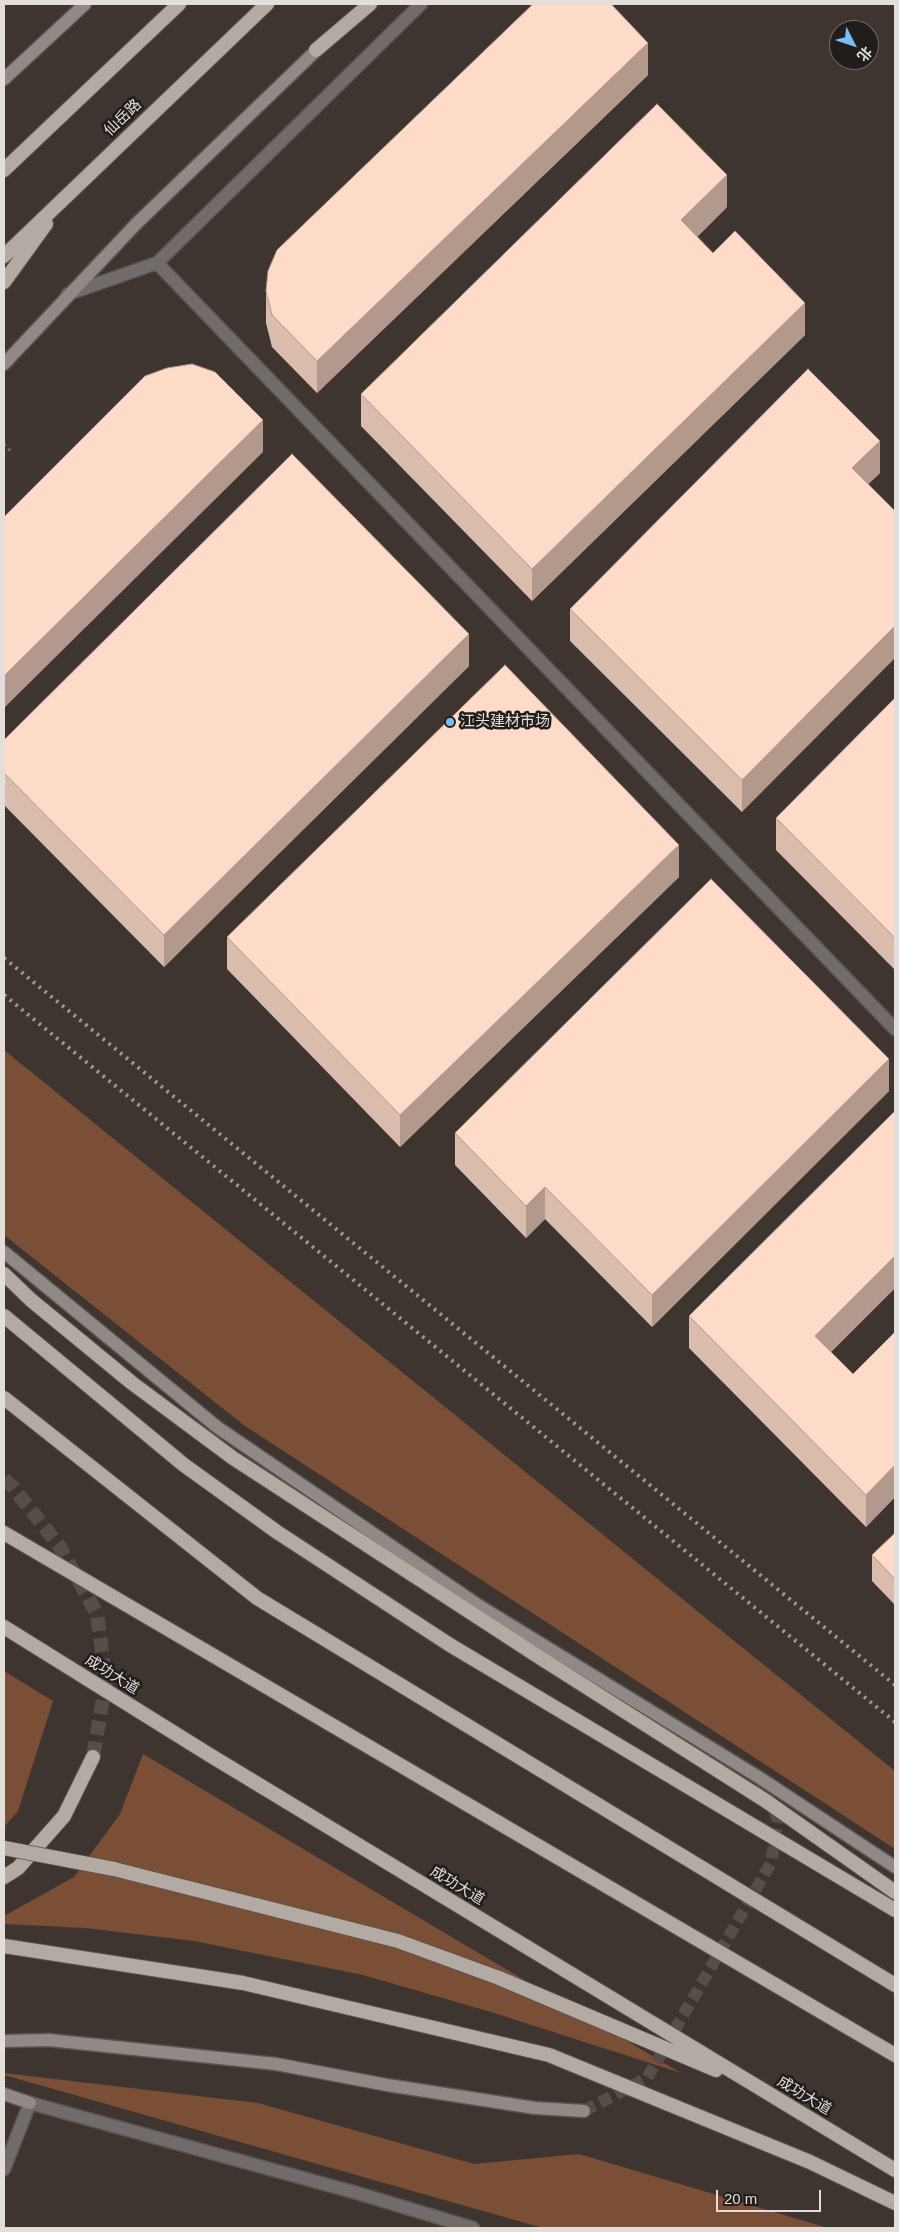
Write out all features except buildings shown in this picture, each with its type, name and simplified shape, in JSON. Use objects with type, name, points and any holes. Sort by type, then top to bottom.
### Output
[{"type":"highway","points":[[4,170],[179,4]]},
{"type":"highway","name":"仙岳路","points":[[4,256],[266,4]]},
{"type":"highway","points":[[316,50],[370,4]]},
{"type":"highway","points":[[4,282],[69,193]]},
{"type":"highway","points":[[4,1274],[31,1300],[132,1383],[233,1458],[539,1657],[766,1801],[895,1892]]},
{"type":"highway","points":[[4,1316],[184,1465],[277,1532],[450,1645],[895,1910]]},
{"type":"highway","points":[[4,1398],[257,1598],[895,1985]]},
{"type":"highway","points":[[4,1532],[895,2055]]},
{"type":"highway","name":"成功大道","points":[[4,1627],[208,1754],[895,2170]]},
{"type":"highway","points":[[4,1877],[18,1868],[64,1816],[93,1757]]},
{"type":"highway","points":[[4,1848],[114,1869],[398,1941],[499,1978],[758,2087]]},
{"type":"highway","points":[[4,1946],[243,1983],[549,2054],[810,2162],[895,2203]]},
{"type":"main road","points":[[4,79],[85,4]]},
{"type":"main road","points":[[4,364],[25,339],[136,224],[362,4]]},
{"type":"main road","points":[[4,374],[25,339]]},
{"type":"main road","points":[[4,1252],[225,1432],[478,1605],[760,1778],[895,1868]]},
{"type":"main road","points":[[4,2041],[50,2040],[276,2064],[387,2085],[535,2108],[584,2111]]},
{"type":"main road","points":[[4,2094],[30,2103]]},
{"type":"street","points":[[68,294],[158,263],[421,4]]},
{"type":"street","points":[[158,263],[895,1029]]},
{"type":"street","points":[[4,2169],[30,2103],[357,2193],[472,2228]]},
{"type":"path","points":[[4,444],[13,454]]},
{"type":"shaded area","points":[[4,1050],[895,1771],[895,1849],[245,1426],[4,1235]]},
{"type":"shaded area","points":[[4,1671],[53,1701],[18,1811],[4,1827]]},
{"type":"shaded area","points":[[143,1754],[681,2073],[491,2012],[363,1975],[194,1941],[85,1928],[4,1924],[4,1916],[74,1877],[120,1814]]},
{"type":"shaded area","points":[[4,2073],[258,2103],[474,2164],[579,2154],[828,2228],[543,2228],[4,2075]]},
{"type":"tunnel","points":[[4,1479],[12,1486],[60,1547],[97,1614],[106,1681],[93,1757]]},
{"type":"tunnel","points":[[584,2111],[647,2078],[771,1863],[778,1820],[760,1778]]},
{"type":"railway","points":[[4,958],[895,1685]]},
{"type":"railway","points":[[4,995],[895,1722]]},
{"type":"place","name":"江头建材市场","points":[[450,722]]}]
